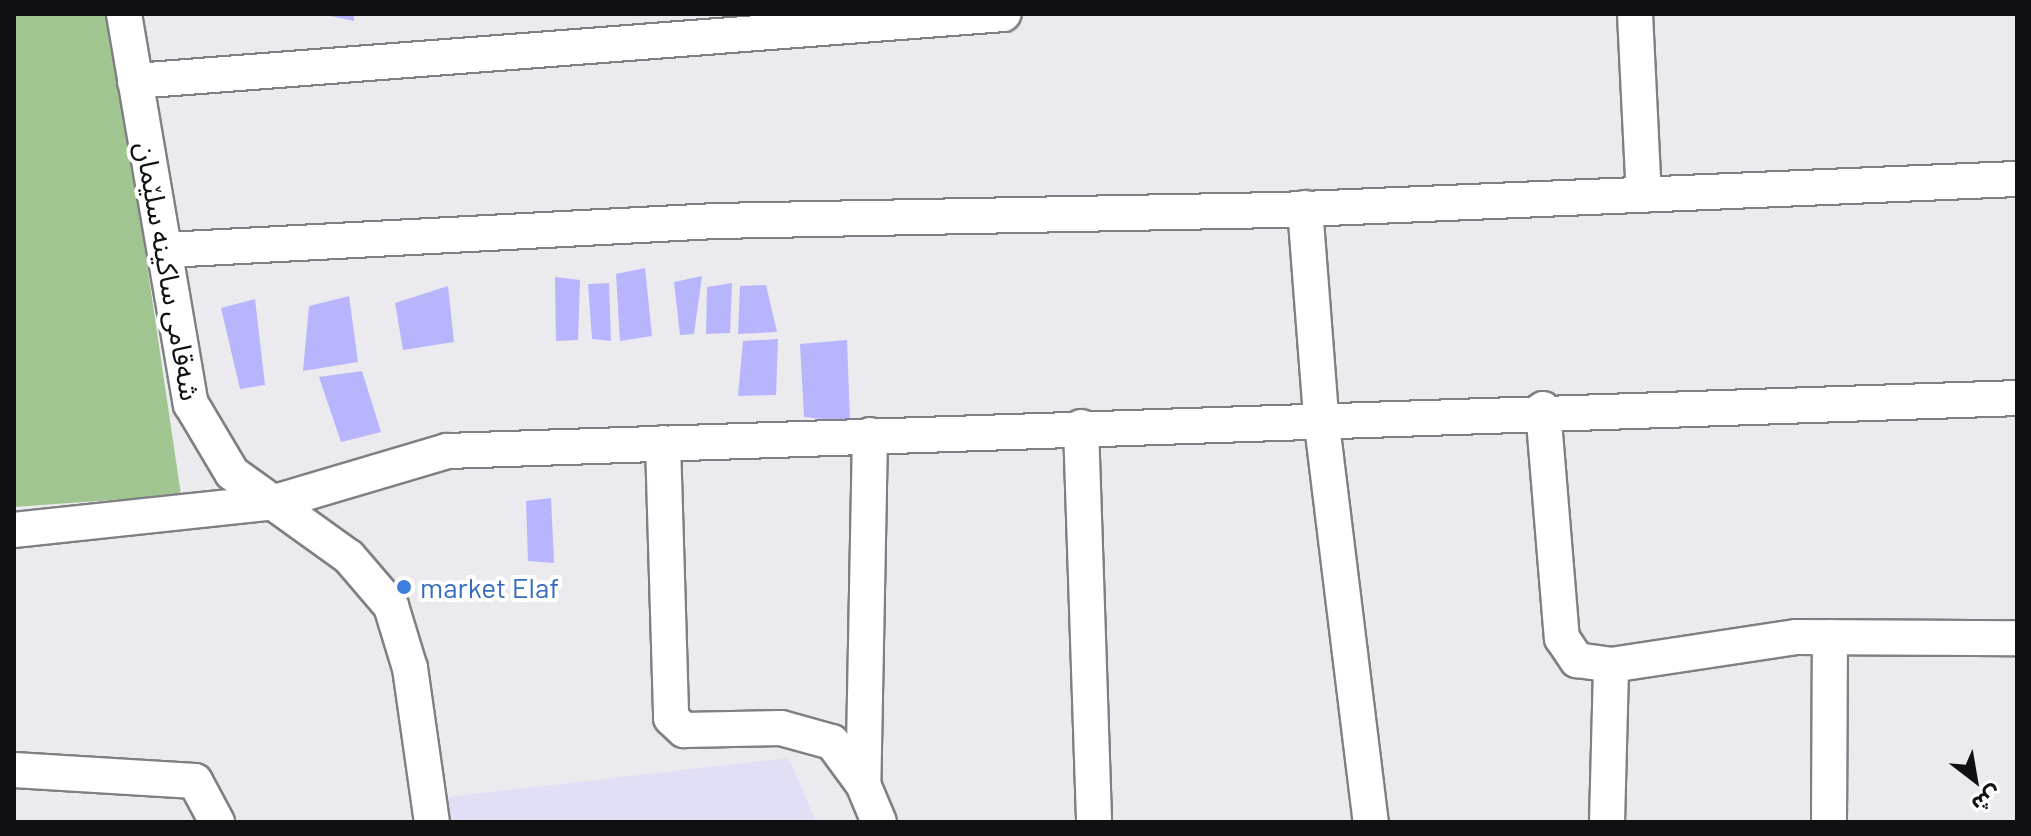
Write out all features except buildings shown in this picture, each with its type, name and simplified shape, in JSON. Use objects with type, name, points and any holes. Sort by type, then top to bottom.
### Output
[{"type":"street","name":"شەقامی ساکینە سلێمان","points":[[124,14],[201,429],[232,473],[349,557],[391,606],[404,636],[432,822]]},
{"type":"street","points":[[135,81],[1003,14]]},
{"type":"street","points":[[1635,14],[1644,195]]},
{"type":"street","points":[[166,250],[715,221],[1305,208],[2017,179]]},
{"type":"street","points":[[1305,208],[1321,417],[1371,822]]},
{"type":"street","points":[[14,530],[275,502],[447,451],[1543,409],[2017,398]]},
{"type":"street","points":[[1543,409],[1562,638],[1577,660],[1611,665],[1830,637],[2017,638]]},
{"type":"street","points":[[1081,427],[1094,822]]},
{"type":"street","points":[[863,784],[870,435]]},
{"type":"street","points":[[663,443],[671,718],[684,730],[781,728],[832,742],[863,784],[879,822]]},
{"type":"street","points":[[1829,822],[1830,637]]},
{"type":"street","points":[[1607,822],[1611,665]]},
{"type":"street","points":[[14,770],[195,781],[217,822]]},
{"type":"shaded area","points":[[789,758],[816,822],[450,822],[447,797]]},
{"type":"green space","points":[[14,14],[110,14],[181,495],[14,507]]},
{"type":"place","name":"market Elaf","points":[[404,587]]}]
